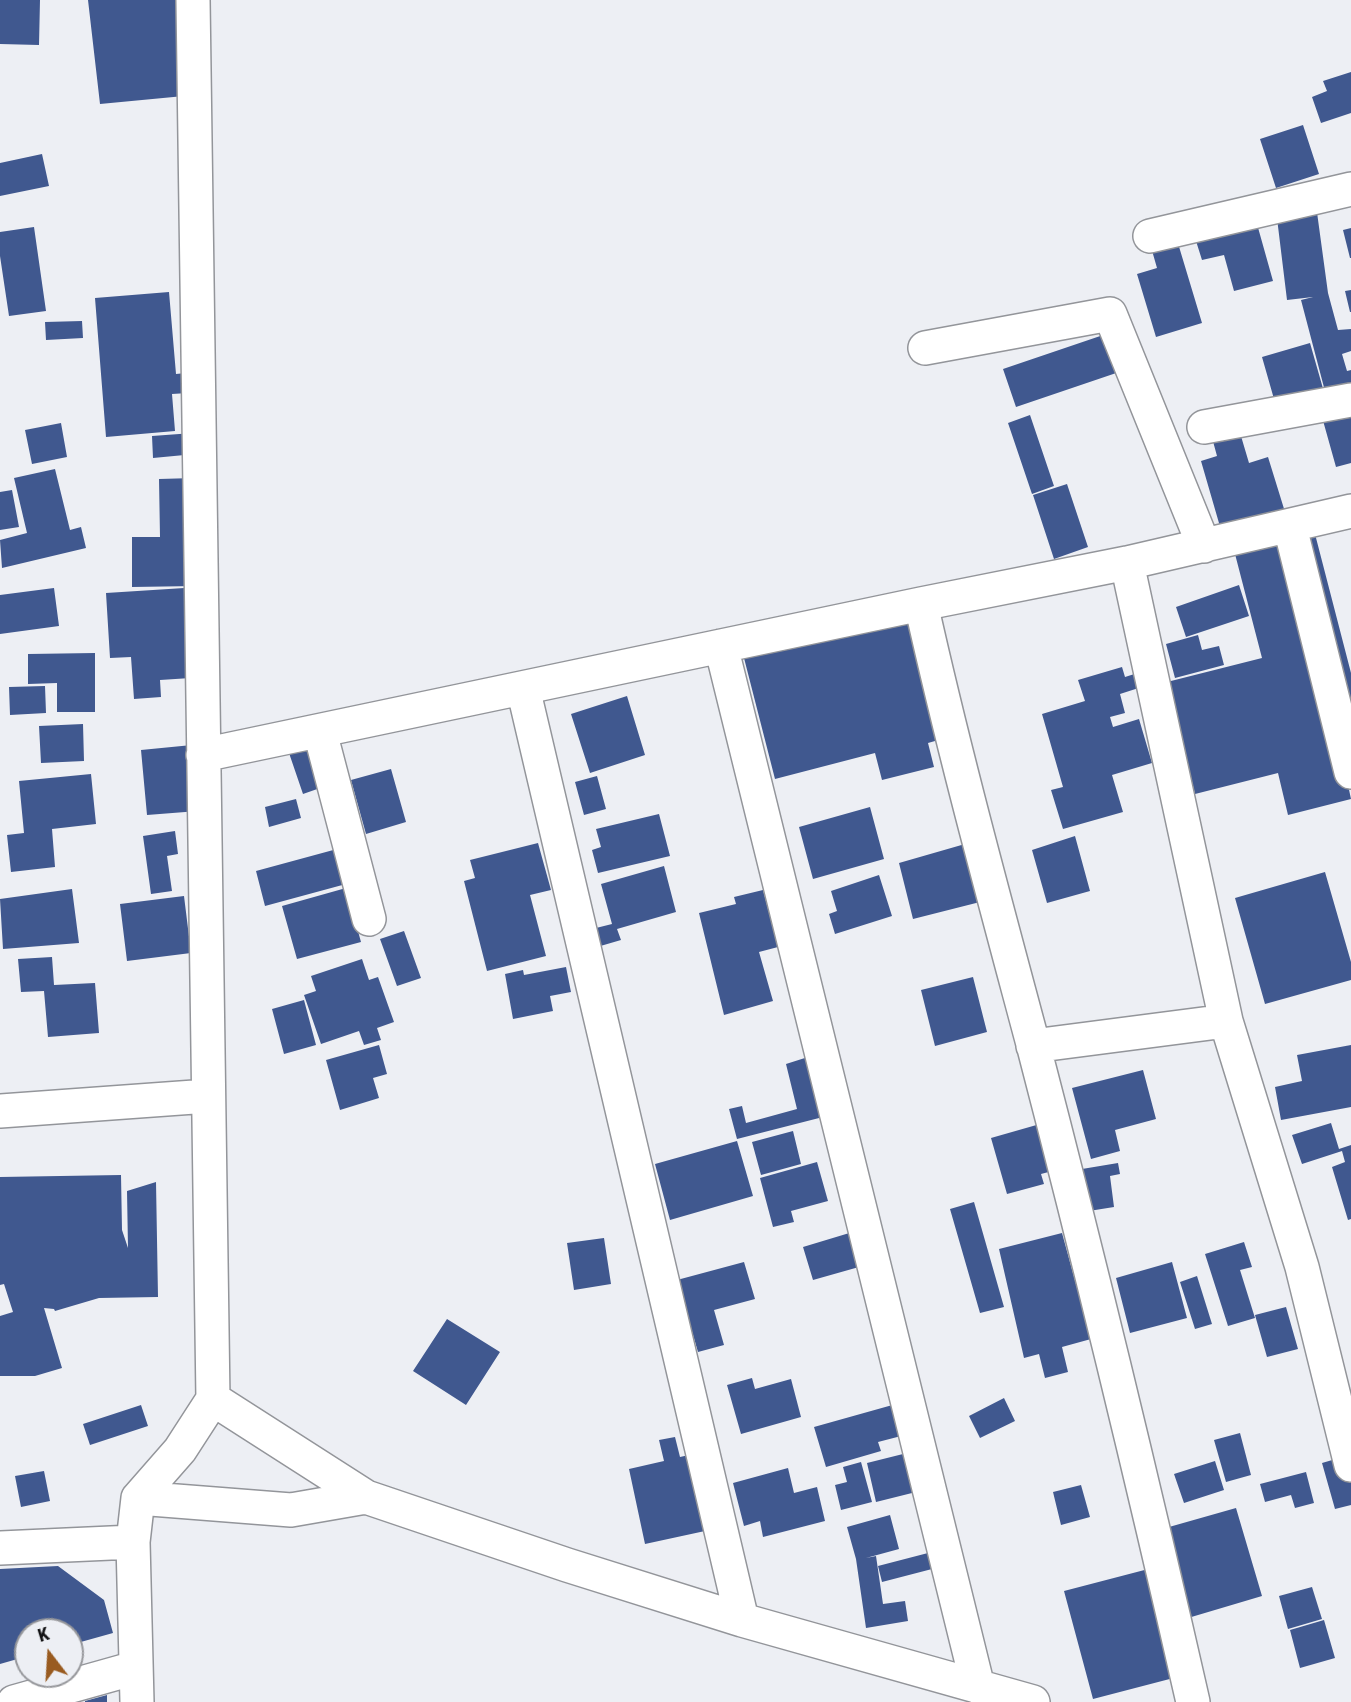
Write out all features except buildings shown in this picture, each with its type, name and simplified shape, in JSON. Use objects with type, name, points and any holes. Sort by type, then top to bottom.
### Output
[{"type":"street","points":[[137,1702],[133,1542],[138,1498],[180,1450],[213,1399],[193,0]]},
{"type":"street","points":[[1150,236],[1351,189]]},
{"type":"street","points":[[925,348],[1110,314],[1204,546]]},
{"type":"street","points":[[1205,427],[1351,400]]},
{"type":"street","points":[[203,755],[920,604],[1126,564],[1351,511]]},
{"type":"street","points":[[1290,527],[1351,772]]},
{"type":"street","points":[[1126,564],[1226,1021],[1302,1267],[1351,1465]]},
{"type":"street","points":[[920,604],[951,741],[1033,1046],[1147,1501],[1193,1702]]},
{"type":"street","points":[[721,646],[978,1687]]},
{"type":"street","points":[[523,688],[742,1619]]},
{"type":"street","points":[[320,732],[369,919]]},
{"type":"street","points":[[1033,1046],[1226,1021]]},
{"type":"street","points":[[0,1111],[208,1096]]},
{"type":"street","points":[[213,1399],[366,1497],[567,1565],[742,1619],[1032,1702]]},
{"type":"street","points":[[138,1498],[291,1510],[366,1497]]},
{"type":"street","points":[[0,1548],[133,1542]]},
{"type":"street","points":[[14,1702],[135,1668]]}]
